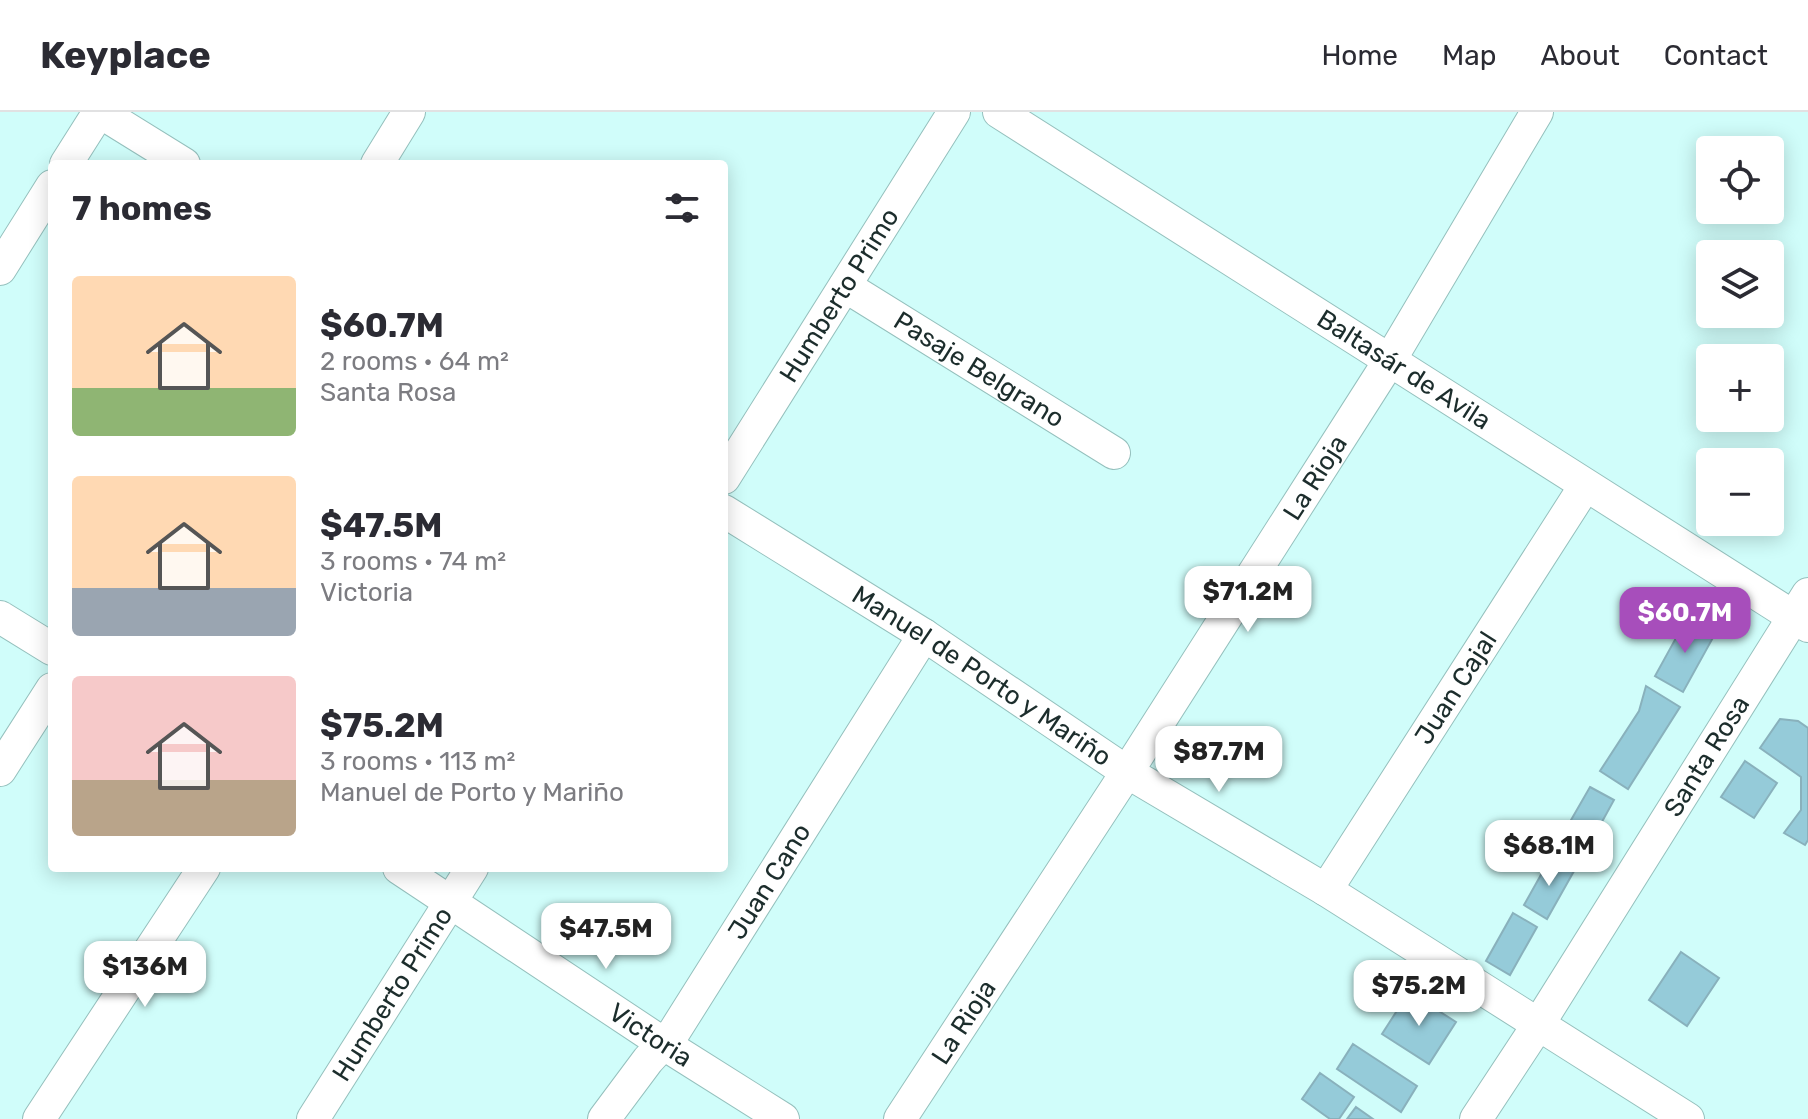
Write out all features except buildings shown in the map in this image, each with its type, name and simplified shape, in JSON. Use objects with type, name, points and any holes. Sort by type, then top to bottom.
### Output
[{"type":"street","points":[[69,160],[99,112],[177,160]]},
{"type":"street","points":[[379,160],[409,112]]},
{"type":"street","name":"Humberto Primo","points":[[728,472],[954,112]]},
{"type":"street","name":"Baltasár de Avila","points":[[999,112],[1585,486],[1803,613]]},
{"type":"street","name":"La Rioja","points":[[900,1119],[1127,772],[1390,360],[1537,112]]},
{"type":"street","points":[[0,269],[48,192]]},
{"type":"street","name":"Pasaje Belgrano","points":[[845,286],[1114,453]]},
{"type":"street","name":"Juan Cajal","points":[[1326,890],[1585,486]]},
{"type":"street","name":"Manuel de Porto y Mariño","points":[[728,513],[924,635],[1127,772],[1326,890],[1688,1119]]},
{"type":"street","name":"Santa Rosa","points":[[1476,1119],[1803,613]]},
{"type":"street","points":[[0,617],[48,647]]},
{"type":"street","name":"Juan Cano","points":[[604,1119],[648,1060],[664,1044],[924,635]]},
{"type":"street","points":[[0,770],[48,695]]},
{"type":"street","points":[[39,1119],[201,872]]},
{"type":"street","name":"Victoria","points":[[405,872],[783,1119]]},
{"type":"street","name":"Humberto Primo","points":[[313,1119],[469,872]]}]
